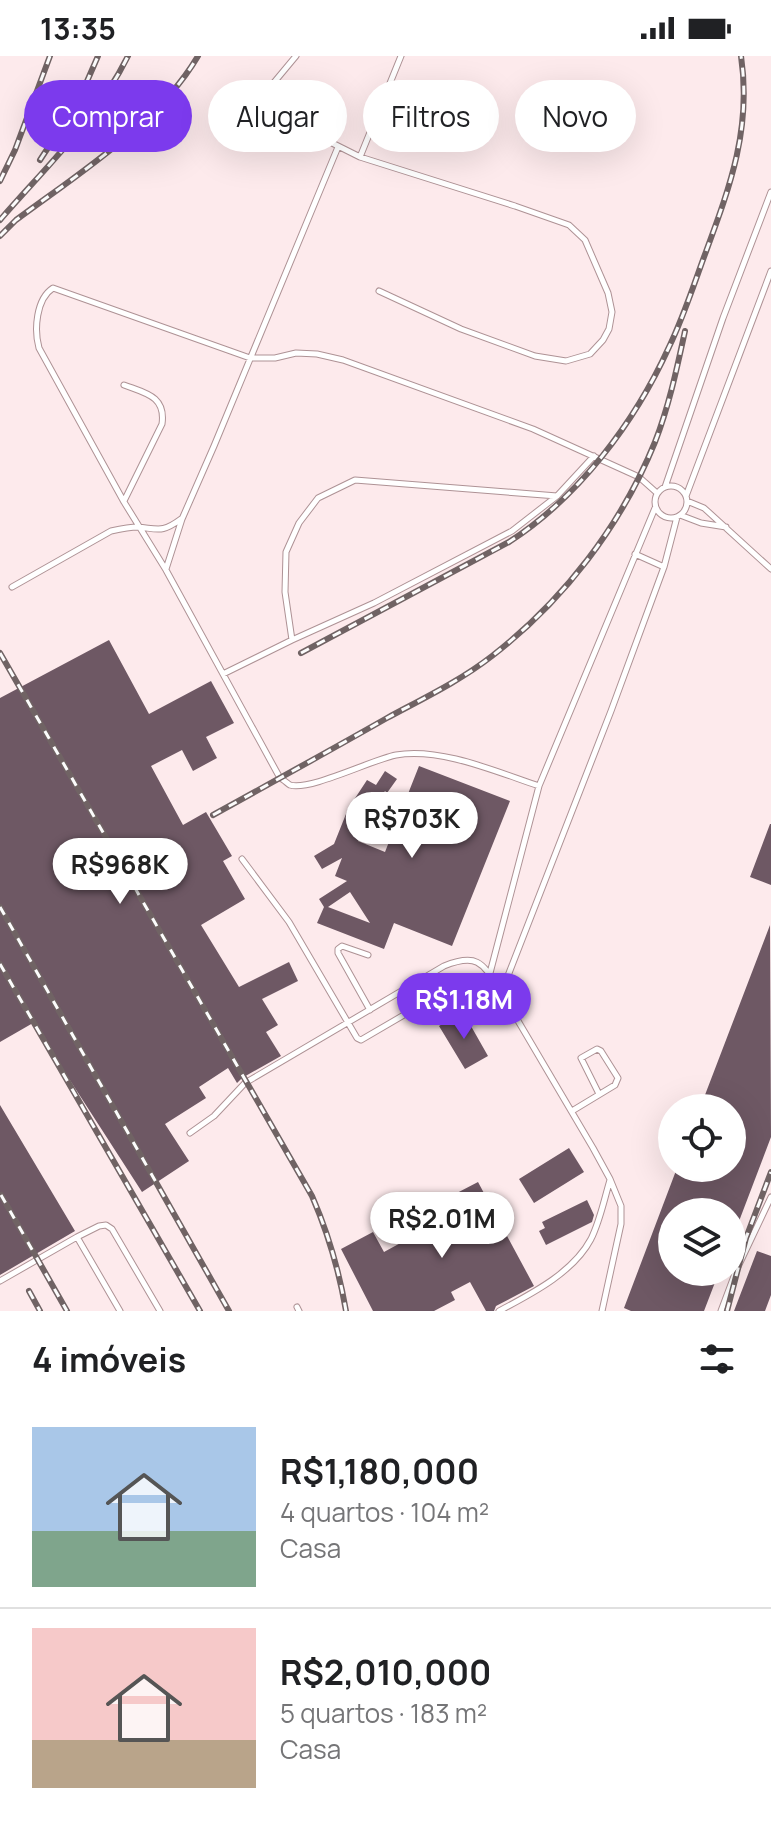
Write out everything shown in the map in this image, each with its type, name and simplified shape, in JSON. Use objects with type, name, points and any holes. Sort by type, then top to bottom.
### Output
[{"type":"lane","points":[[276,80],[296,56]]},
{"type":"lane","points":[[360,157],[401,56]]},
{"type":"lane","points":[[347,151],[569,225],[585,240],[608,293],[612,312],[609,329],[590,354],[566,361],[535,356],[461,329],[379,291]]},
{"type":"lane","points":[[166,570],[182,519],[336,152]]},
{"type":"lane","points":[[665,487],[723,318],[771,192]]},
{"type":"lane","points":[[655,508],[662,516],[672,518],[684,511],[771,271]]},
{"type":"lane","points":[[539,786],[429,754],[398,755],[363,764],[315,784],[289,784],[279,775],[39,348],[35,328],[47,291],[56,288],[250,358],[275,358],[296,353],[343,360],[533,429],[639,477],[657,493]]},
{"type":"lane","points":[[124,385],[149,395],[160,403],[164,414],[124,502]]},
{"type":"lane","points":[[223,674],[374,603],[512,531],[557,496],[594,456]]},
{"type":"lane","points":[[292,640],[285,592],[286,552],[299,523],[318,498],[355,480],[557,496]]},
{"type":"lane","points":[[489,974],[539,786],[655,508],[657,493],[665,487],[676,486],[687,499],[704,508],[771,569]]},
{"type":"lane","points":[[678,516],[726,527]]},
{"type":"lane","points":[[501,992],[611,711],[664,567],[678,516]]},
{"type":"lane","points":[[12,587],[111,531],[140,527],[165,529],[182,519]]},
{"type":"lane","points":[[635,554],[664,567]]},
{"type":"lane","points":[[242,859],[289,922],[357,1038],[361,1040],[409,1012]]},
{"type":"lane","points":[[368,955],[342,946],[338,949],[370,1010]]},
{"type":"lane","points":[[190,1133],[214,1116],[245,1083],[444,966],[461,959],[471,959],[479,963],[501,992],[572,1111],[610,1179],[621,1206],[621,1224],[602,1311]]},
{"type":"lane","points":[[572,1111],[615,1085],[618,1078],[597,1049],[581,1058],[599,1094]]},
{"type":"lane","points":[[499,1311],[562,1272],[581,1253],[591,1239],[610,1179]]},
{"type":"lane","points":[[721,1311],[771,1197]]},
{"type":"lane","points":[[0,1281],[77,1237],[106,1225],[112,1229],[160,1311]]},
{"type":"lane","points":[[77,1237],[120,1311]]},
{"type":"building","points":[[109,640],[149,714],[211,681],[234,723],[206,737],[217,758],[193,771],[182,750],[151,766],[183,825],[206,812],[232,856],[223,861],[245,899],[201,925],[239,987],[289,962],[298,981],[262,999],[278,1025],[266,1032],[281,1056],[237,1083],[228,1068],[199,1087],[206,1098],[165,1124],[189,1161],[142,1192],[33,1023],[0,1042],[0,698]]},
{"type":"building","points":[[419,766],[510,801],[452,946],[394,923],[384,949],[317,923],[324,907],[319,899],[347,881],[335,876],[342,858],[322,869],[314,856],[334,844],[348,809],[367,780],[376,785],[385,771],[397,779],[367,818],[358,841],[385,852]],"holes":[[[350,892],[370,923],[328,907]]]},
{"type":"building","points":[[771,824],[771,885],[750,877]]},
{"type":"building","points":[[770,925],[771,1137],[746,1203],[746,1198],[666,1198],[672,1182],[746,1182],[746,1094],[705,1094]]},
{"type":"building","points":[[463,1012],[488,1056],[465,1069],[439,1026]]},
{"type":"building","points":[[0,1105],[75,1231],[0,1275]]},
{"type":"building","points":[[569,1148],[584,1172],[534,1203],[519,1179]]},
{"type":"building","points":[[478,1182],[534,1286],[496,1306],[494,1311],[486,1311],[470,1282],[451,1292],[455,1300],[434,1311],[373,1311],[341,1249],[373,1232],[384,1252],[439,1222],[430,1207]]},
{"type":"building","points":[[587,1200],[594,1215],[592,1222],[546,1245],[539,1231],[545,1228],[542,1222]]},
{"type":"building","points":[[658,1218],[658,1286],[714,1286],[704,1311],[631,1311],[624,1308]]},
{"type":"building","points":[[757,1251],[771,1256],[771,1295],[765,1311],[734,1311]]},
{"type":"railway","points":[[0,181],[15,150],[50,56]]},
{"type":"railway","points":[[40,160],[78,102],[98,56]]},
{"type":"railway","points":[[0,220],[86,122],[128,56]]},
{"type":"railway","points":[[0,236],[16,220],[91,166],[140,125],[182,80],[198,56]]},
{"type":"railway","points":[[301,653],[509,542],[535,524],[581,480],[622,430],[640,403],[674,336],[730,183],[741,134],[744,83],[741,56]]},
{"type":"railway","points":[[213,815],[467,674],[543,611],[607,532],[641,473],[664,415],[685,331]]},
{"type":"railway","points":[[0,653],[312,1196],[332,1252],[346,1311]]},
{"type":"railway","points":[[0,907],[229,1311]]},
{"type":"railway","points":[[0,964],[200,1311]]},
{"type":"railway","points":[[727,1311],[746,1238],[771,1172]]},
{"type":"railway","points":[[1,1195],[67,1311]]},
{"type":"railway","points":[[29,1291],[40,1311]]}]
